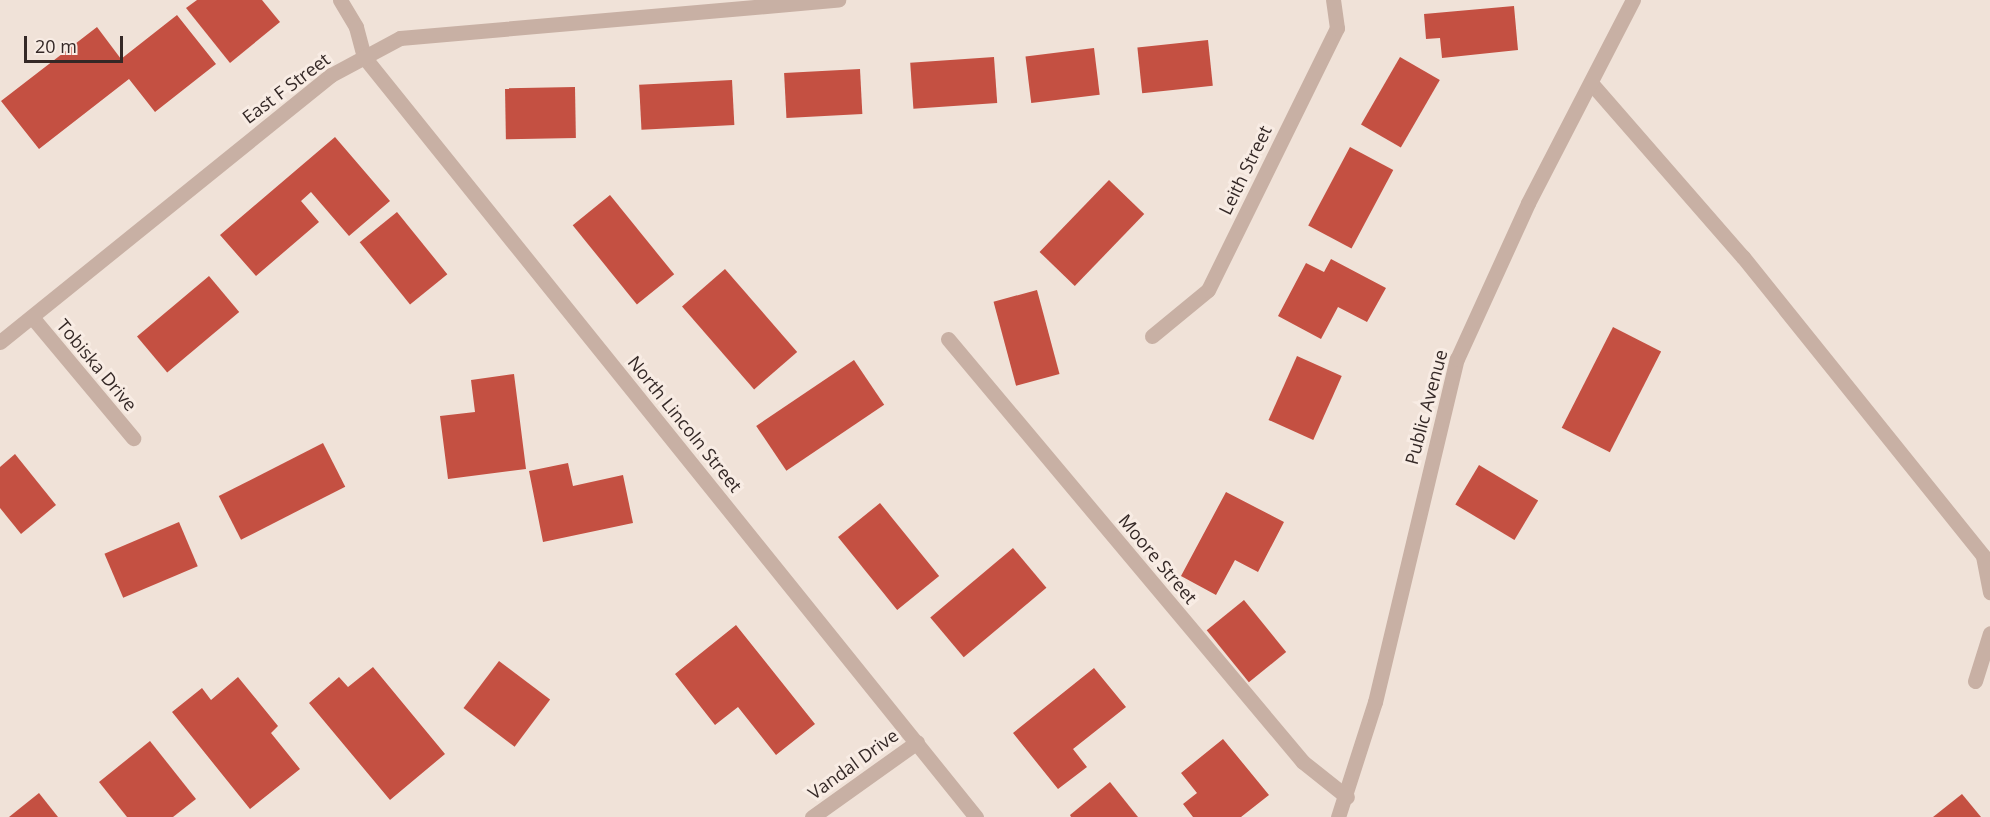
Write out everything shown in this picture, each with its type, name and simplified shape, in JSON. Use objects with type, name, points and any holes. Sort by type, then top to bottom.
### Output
[{"type":"street","points":[[340,0],[356,27],[364,57]]},
{"type":"street","name":"East F Street","points":[[0,342],[331,75],[400,38],[838,0]]},
{"type":"street","name":"Leith Street","points":[[1152,336],[1208,290],[1337,28],[1333,0]]},
{"type":"street","name":"Public Avenue","points":[[1338,817],[1347,796],[1457,359],[1591,83],[1634,0]]},
{"type":"street","name":"North Lincoln Street","points":[[364,57],[976,817]]},
{"type":"street","points":[[1591,83],[1743,256],[1983,556],[1990,592]]},
{"type":"street","name":"Tobiska Drive","points":[[32,317],[133,438]]},
{"type":"street","name":"Moore Street","points":[[948,339],[1303,762],[1347,796]]},
{"type":"street","points":[[1975,681],[1990,633]]},
{"type":"street","name":"Vandal Drive","points":[[812,817],[917,742]]},
{"type":"building","points":[[197,0],[262,0],[280,22],[230,63],[186,8]]},
{"type":"building","points":[[1514,6],[1518,50],[1442,58],[1440,38],[1426,39],[1424,14]]},
{"type":"building","points":[[177,15],[216,64],[155,112],[129,79],[39,149],[1,101],[97,27],[121,59]]},
{"type":"building","points":[[1208,40],[1213,86],[1142,93],[1137,47]]},
{"type":"building","points":[[1094,48],[1100,95],[1031,103],[1026,56]]},
{"type":"building","points":[[994,57],[997,103],[913,109],[910,63]]},
{"type":"building","points":[[1400,57],[1440,80],[1401,148],[1361,125]]},
{"type":"building","points":[[860,69],[862,114],[786,118],[784,73]]},
{"type":"building","points":[[732,80],[734,125],[641,130],[639,85]]},
{"type":"building","points":[[575,87],[576,138],[506,139],[505,88]]},
{"type":"building","points":[[335,137],[390,201],[349,236],[311,192],[301,201],[319,222],[256,276],[220,235]]},
{"type":"building","points":[[1350,147],[1393,170],[1351,249],[1308,226]]},
{"type":"building","points":[[1109,180],[1144,214],[1075,286],[1040,252]]},
{"type":"building","points":[[610,195],[674,274],[637,304],[573,225]]},
{"type":"building","points":[[397,212],[447,274],[410,304],[360,242]]},
{"type":"building","points":[[1331,259],[1386,288],[1367,322],[1338,307],[1321,339],[1278,316],[1306,263],[1324,272]]},
{"type":"building","points":[[725,269],[797,352],[754,389],[682,306]]},
{"type":"building","points":[[209,276],[239,312],[167,372],[137,336]]},
{"type":"building","points":[[1037,290],[1060,374],[1016,386],[994,302]]},
{"type":"building","points":[[1613,327],[1661,352],[1610,452],[1562,428]]},
{"type":"building","points":[[1297,356],[1342,376],[1313,440],[1269,420]]},
{"type":"building","points":[[854,360],[884,405],[786,471],[756,426]]},
{"type":"building","points":[[514,374],[526,469],[448,479],[440,416],[475,412],[471,380]]},
{"type":"building","points":[[323,443],[345,487],[241,540],[219,496]]},
{"type":"building","points":[[15,454],[56,505],[21,534],[0,508],[0,467]]},
{"type":"building","points":[[568,463],[573,486],[623,475],[633,523],[543,542],[529,471]]},
{"type":"building","points":[[1479,465],[1538,501],[1514,540],[1455,504]]},
{"type":"building","points":[[1226,492],[1284,522],[1258,572],[1235,560],[1216,595],[1181,576]]},
{"type":"building","points":[[880,503],[939,576],[897,610],[838,537]]},
{"type":"building","points":[[179,522],[198,566],[123,598],[104,554]]},
{"type":"building","points":[[1013,548],[1046,588],[964,657],[930,617]]},
{"type":"building","points":[[1244,600],[1286,652],[1249,682],[1207,630]]},
{"type":"building","points":[[736,625],[815,724],[776,755],[738,707],[715,725],[675,674]]},
{"type":"building","points":[[499,661],[550,700],[515,747],[463,708]]},
{"type":"building","points":[[373,667],[445,754],[390,800],[309,703],[339,677],[348,687]]},
{"type":"building","points":[[1094,668],[1126,707],[1073,749],[1087,767],[1058,789],[1013,733]]},
{"type":"building","points":[[238,677],[278,726],[271,733],[300,769],[250,809],[172,712],[202,688],[211,700]]},
{"type":"building","points":[[1223,739],[1269,795],[1241,817],[1193,817],[1183,804],[1197,793],[1181,773]]},
{"type":"building","points":[[150,741],[196,799],[173,817],[127,817],[99,782]]},
{"type":"building","points":[[1110,782],[1138,817],[1071,817],[1070,815]]},
{"type":"building","points":[[39,793],[58,817],[9,817]]},
{"type":"building","points":[[1962,794],[1981,817],[1933,817]]}]
